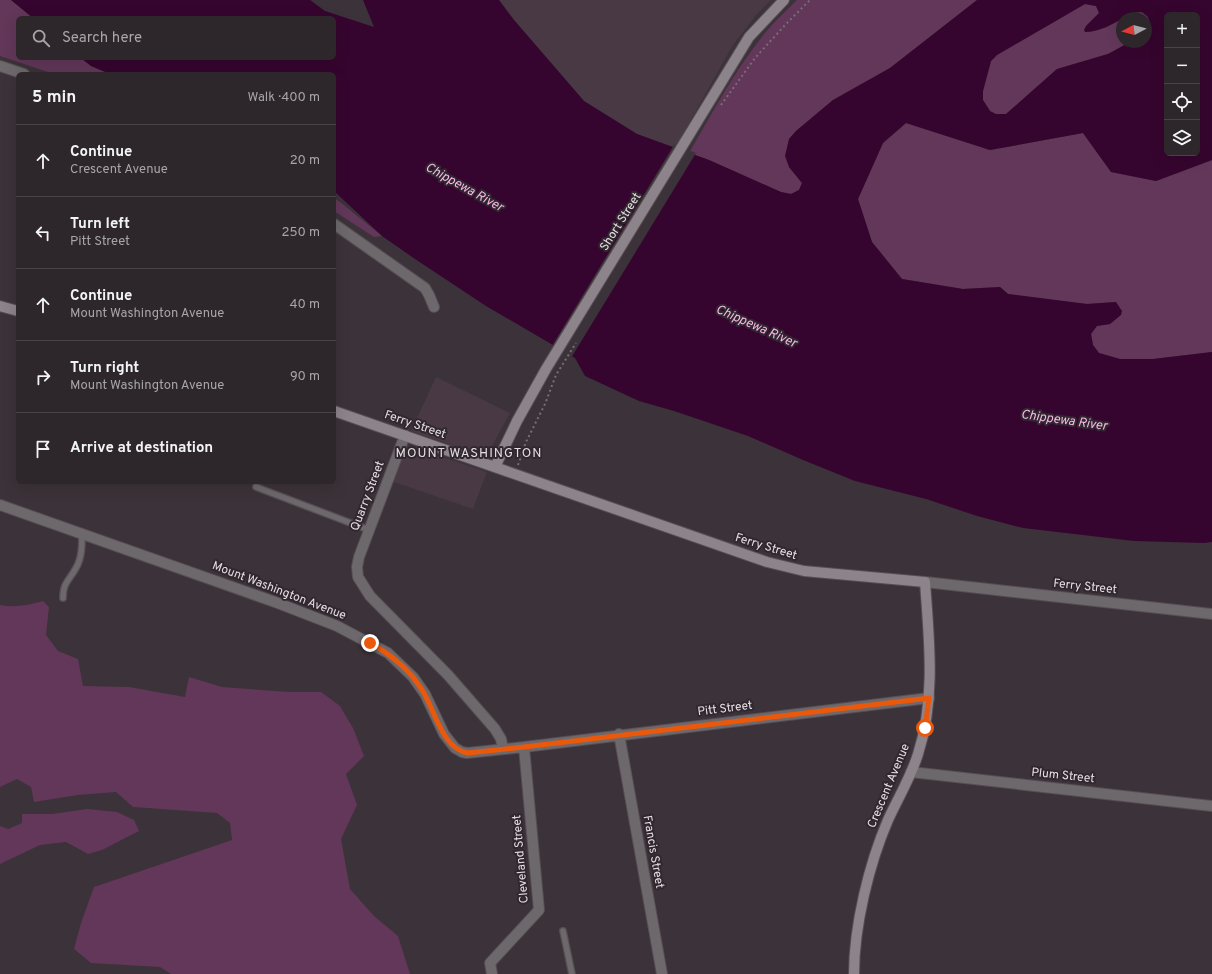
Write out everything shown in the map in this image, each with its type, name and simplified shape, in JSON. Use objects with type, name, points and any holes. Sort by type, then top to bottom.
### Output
[{"type":"main road","name":"Short Street","points":[[495,467],[517,421],[546,369],[749,37],[784,0]]},
{"type":"main road","points":[[0,306],[16,310]]},
{"type":"main road","name":"Ferry Street","points":[[336,412],[747,556],[787,568],[804,571],[925,582]]},
{"type":"main road","name":"Crescent Avenue","points":[[854,974],[856,945],[861,915],[874,857],[888,821],[911,772],[918,754],[925,728],[931,665],[925,582]]},
{"type":"street","points":[[0,66],[18,72]]},
{"type":"street","points":[[336,225],[425,288],[430,295],[434,307]]},
{"type":"street","name":"Quarry Street","points":[[405,435],[358,557],[358,578],[370,596],[448,676],[474,705],[499,735],[503,749]]},
{"type":"street","name":"Mount Washington Avenue","points":[[0,505],[295,609],[337,626],[388,653],[413,677],[425,694],[444,734],[455,748],[462,752],[468,753],[524,747]]},
{"type":"street","name":"Ferry Street","points":[[925,582],[1212,614]]},
{"type":"street","name":"Pitt Street","points":[[524,747],[619,734],[929,698]]},
{"type":"street","name":"Francis Street","points":[[619,734],[662,974]]},
{"type":"street","name":"Cleveland Street","points":[[492,974],[490,963],[538,910],[524,747]]},
{"type":"street","name":"Plum Street","points":[[911,772],[1212,806]]},
{"type":"lane","points":[[256,488],[369,530]]},
{"type":"lane","points":[[63,598],[63,588],[77,567],[81,554],[82,534]]},
{"type":"lane","points":[[563,931],[572,974]]},
{"type":"path","points":[[719,108],[755,58],[810,0]]},
{"type":"path","points":[[514,474],[526,442],[545,404],[556,375]]},
{"type":"shaded area","points":[[0,0],[11,0],[31,16],[16,16],[16,60],[84,60],[91,66],[105,72],[48,72],[0,56]]},
{"type":"shaded area","points":[[499,0],[771,0],[757,14],[733,45],[675,148],[637,134],[584,101],[514,20]]},
{"type":"shaded area","points":[[797,0],[977,0],[890,68],[833,100],[796,131],[789,139],[789,167],[802,183],[799,190],[791,194],[781,192],[709,160],[689,153],[727,88],[748,56],[771,26]]},
{"type":"shaded area","points":[[1085,4],[1096,6],[1099,13],[1086,26],[1105,28],[1116,22],[1116,48],[1119,48],[1108,54],[1057,69],[1006,114],[995,114],[990,111],[983,100],[983,91],[991,61],[997,55]]},
{"type":"shaded area","points":[[906,123],[990,150],[1083,133],[1111,172],[1156,181],[1212,160],[1212,352],[1153,359],[1120,359],[1099,353],[1093,345],[1091,333],[1097,326],[1110,324],[1116,302],[1087,304],[1008,294],[1000,287],[963,289],[902,279],[872,242],[858,199],[883,143]]},
{"type":"shaded area","points":[[336,199],[382,236],[374,237],[336,212]]},
{"type":"shaded area","points":[[436,377],[510,413],[492,446],[487,450],[475,453],[411,431]]},
{"type":"shaded area","points":[[406,446],[410,446],[487,472],[473,509],[391,481]]},
{"type":"shaded area","points":[[43,601],[49,607],[46,635],[58,651],[78,659],[83,686],[129,687],[185,697],[189,677],[222,687],[289,692],[321,692],[340,706],[353,728],[364,756],[346,774],[357,805],[341,839],[350,889],[374,916],[398,936],[410,974],[171,974],[160,967],[91,963],[74,949],[81,923],[94,887],[232,840],[230,823],[217,813],[133,807],[116,792],[78,795],[34,802],[31,787],[17,779],[0,787],[0,605],[22,606]]},
{"type":"shaded area","points":[[87,809],[117,812],[134,820],[139,831],[102,850],[88,854],[66,842],[40,845],[0,864],[0,826],[8,829],[22,823],[22,814],[52,814]]},
{"type":"water","name":"Chippewa River","points":[[11,0],[310,0],[325,11],[374,27],[363,0],[499,0],[514,20],[584,101],[637,134],[709,160],[781,192],[791,194],[799,190],[802,183],[789,167],[785,156],[789,139],[796,131],[833,100],[890,68],[977,0],[1212,0],[1212,160],[1156,181],[1111,172],[1083,133],[990,150],[906,123],[883,143],[858,199],[872,242],[902,279],[963,289],[1000,287],[1008,294],[1087,304],[1116,302],[1122,311],[1121,315],[1110,324],[1097,326],[1091,334],[1093,345],[1099,353],[1120,359],[1153,359],[1212,352],[1212,542],[1134,541],[1023,528],[977,516],[926,499],[855,481],[748,436],[639,401],[585,376],[575,358],[486,306],[415,259],[382,236],[336,193],[336,72],[105,72],[91,66],[84,60],[336,60],[336,16],[31,16]],"holes":[[[1085,4],[1096,6],[1099,13],[1086,26],[1084,30],[1085,32],[1100,29],[1116,22],[1116,12],[1152,12],[1152,48],[1119,48],[1108,54],[1057,69],[1006,114],[996,114],[990,111],[983,100],[983,91],[991,61],[997,55]]]},
{"type":"pier","points":[[674,145],[696,153],[571,358],[552,346]]},
{"type":"district","name":"MOUNT WASHINGTON","points":[[469,454]]},
{"type":"route","points":[[370,643],[388,653],[413,677],[425,694],[444,734],[455,748],[462,752],[468,753],[929,698],[925,728]]}]
